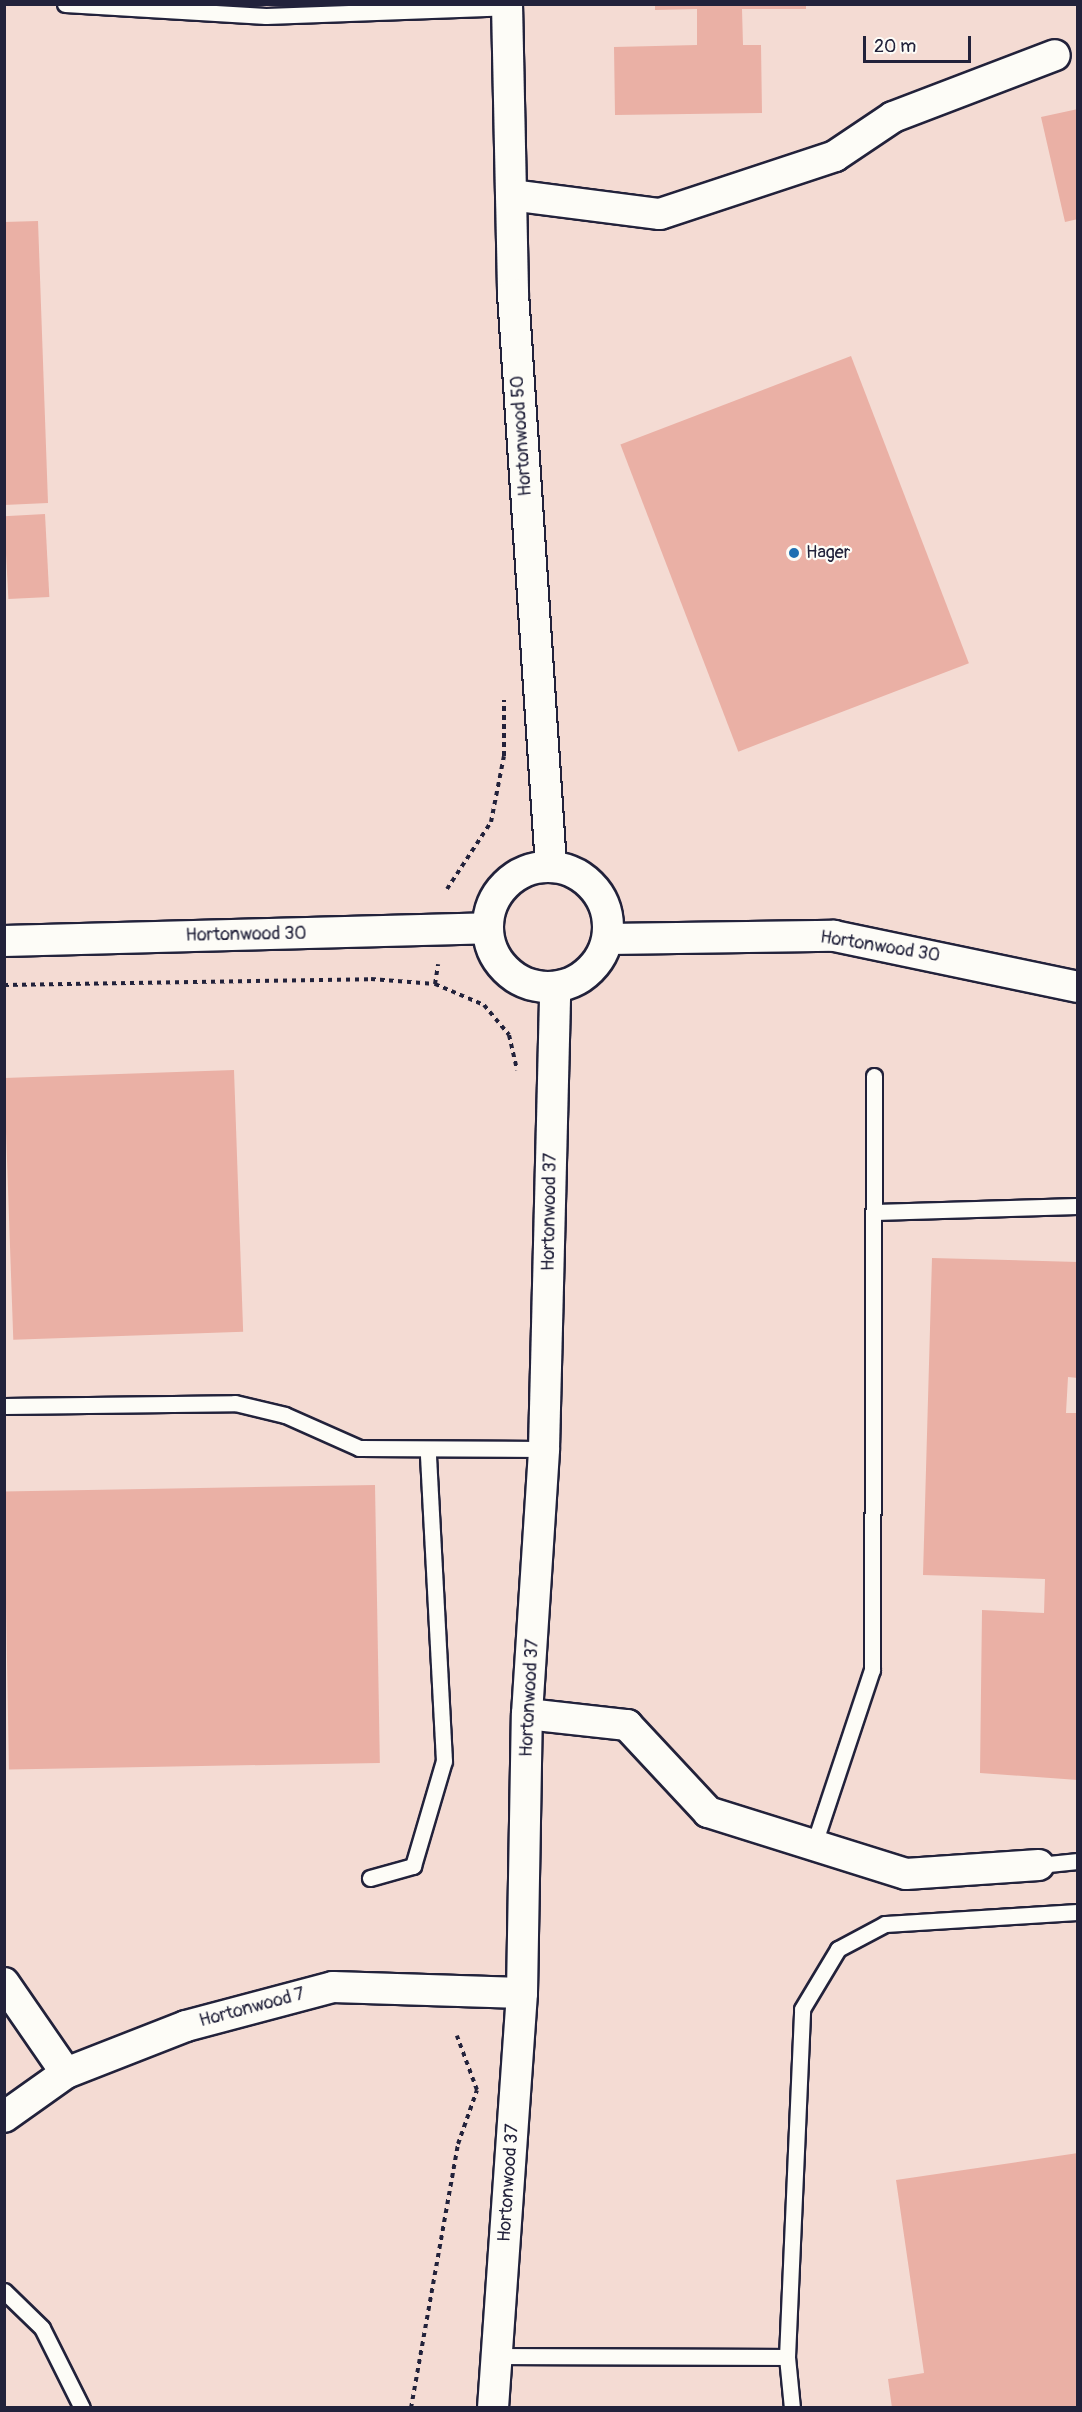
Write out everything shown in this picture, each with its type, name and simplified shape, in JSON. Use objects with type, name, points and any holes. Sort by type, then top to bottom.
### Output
[{"type":"street","name":"Hortonwood 50","points":[[507,6],[513,294],[551,866]]},
{"type":"street","points":[[511,195],[660,214],[835,156],[893,117],[1055,55]]},
{"type":"street","points":[[551,866],[572,871],[599,894],[608,914],[608,939],[590,972],[555,988],[534,986],[505,970],[493,953],[488,928],[488,916],[501,887],[518,874],[551,866]]},
{"type":"street","name":"Hortonwood 30","points":[[4,941],[488,928]]},
{"type":"street","name":"Hortonwood 30","points":[[608,939],[834,936],[1077,987]]},
{"type":"street","name":"Hortonwood 37","points":[[493,2408],[522,1993],[527,1714],[544,1449],[555,988]]},
{"type":"street","points":[[527,1714],[627,1725],[708,1812],[906,1874],[1039,1865]]},
{"type":"street","points":[[4,1983],[66,2073]]},
{"type":"street","name":"Hortonwood 7","points":[[4,2117],[66,2073],[186,2025],[333,1987],[522,1993]]},
{"type":"lane","points":[[65,4],[266,16],[507,6]]},
{"type":"lane","points":[[814,1845],[872,1670],[874,1076]]},
{"type":"lane","points":[[874,1212],[1077,1206]]},
{"type":"lane","points":[[4,1406],[235,1403],[285,1415],[359,1448],[428,1452],[544,1449]]},
{"type":"lane","points":[[370,1878],[413,1866],[444,1761],[428,1452]]},
{"type":"lane","points":[[1039,1865],[1077,1861]]},
{"type":"lane","points":[[792,2408],[787,2357],[802,2009],[838,1949],[885,1924],[1077,1912]]},
{"type":"lane","points":[[4,2291],[42,2328],[82,2408]]},
{"type":"lane","points":[[497,2356],[787,2357]]},
{"type":"path","points":[[447,889],[491,822],[504,756],[504,692]]},
{"type":"path","points":[[435,984],[438,964]]},
{"type":"path","points":[[4,985],[371,979],[435,984],[484,1005],[509,1035],[519,1076]]},
{"type":"path","points":[[411,2408],[458,2144],[477,2090],[457,2036]]},
{"type":"shaded area","points":[[5,5],[1077,5],[1077,2407],[5,2407]]},
{"type":"building","points":[[655,4],[806,4],[806,9],[742,9],[743,45],[761,45],[762,113],[615,115],[614,47],[697,45],[697,9],[655,10]]},
{"type":"building","points":[[1078,109],[1078,219],[1065,222],[1041,117]]},
{"type":"building","points":[[38,221],[48,503],[4,505],[4,222]]},
{"type":"building","name":"Hager","points":[[851,356],[969,663],[738,752],[620,445]]},
{"type":"building","points":[[45,514],[49,597],[8,599],[4,516]]},
{"type":"building","points":[[234,1070],[243,1332],[13,1340],[4,1078]]},
{"type":"building","points":[[932,1258],[1078,1262],[1078,1378],[1068,1377],[1066,1413],[1078,1413],[1078,1780],[980,1773],[982,1610],[1044,1613],[1045,1579],[923,1575]]},
{"type":"building","points":[[375,1485],[380,1763],[9,1769],[4,1491]]},
{"type":"building","points":[[1078,2153],[1078,2408],[892,2408],[888,2379],[924,2373],[896,2180]]},
{"type":"place","name":"Hager","points":[[794,553]]}]
